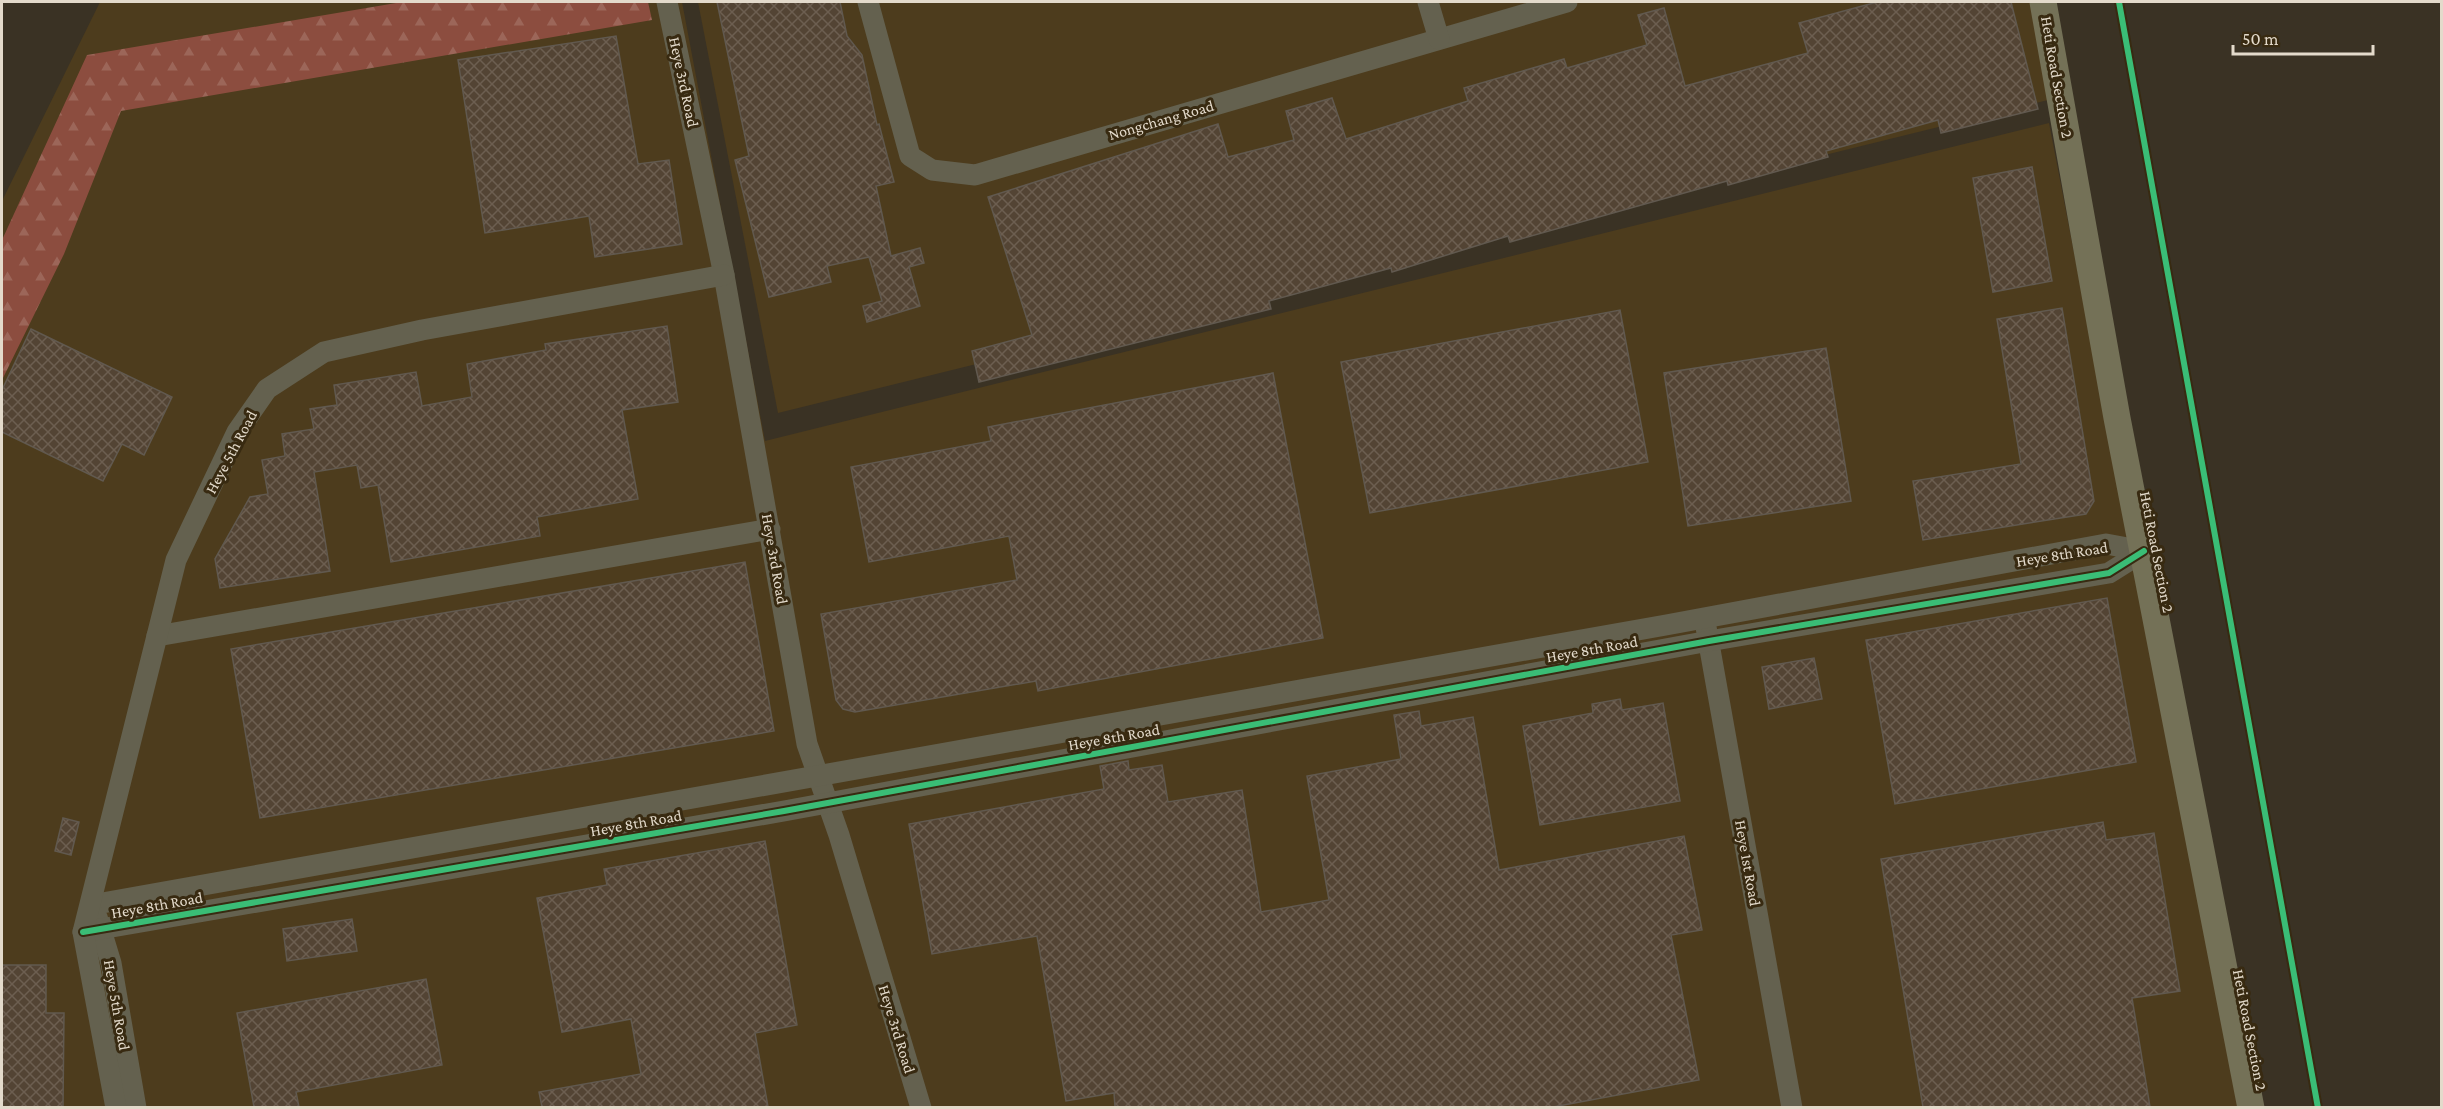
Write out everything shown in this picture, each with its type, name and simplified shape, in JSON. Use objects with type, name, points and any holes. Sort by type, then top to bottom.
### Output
[{"type":"main road","name":"Heti Road Section 2","points":[[2043,2],[2117,418],[2251,1107]]},
{"type":"street","name":"Heye 3rd Road","points":[[667,2],[724,275],[807,744],[828,804],[921,1107]]},
{"type":"street","name":"Nongchang Road","points":[[868,2],[910,156],[932,170],[975,175],[1567,2]]},
{"type":"street","points":[[1428,2],[1439,39]]},
{"type":"street","name":"Heye 5th Road","points":[[116,1107],[92,930],[91,905],[176,560],[237,432],[267,389],[324,352],[422,330],[724,275]]},
{"type":"street","points":[[157,636],[770,529]]},
{"type":"street","name":"Heye 8th Road","points":[[91,905],[1705,618],[2106,544],[2144,551]]},
{"type":"street","name":"Heye 8th Road","points":[[92,930],[828,804],[1709,641],[2109,573],[2144,551]]},
{"type":"street","name":"Heye 1st Road","points":[[1705,618],[1792,1107]]},
{"type":"street","name":"Heye 5th Road","points":[[92,930],[136,1107]]},
{"type":"shaded area","points":[[100,2],[682,2],[765,441],[2049,123],[2239,1107],[2,1107],[2,201]]},
{"type":"shaded area","points":[[698,2],[2031,2],[2048,100],[778,413]]},
{"type":"green space","points":[[402,2],[648,2],[652,20],[121,111],[64,254],[2,380],[2,240],[87,55]]},
{"type":"building","points":[[717,2],[840,2],[847,36],[862,55],[877,125],[879,124],[894,182],[876,186],[891,256],[920,248],[924,263],[909,267],[920,306],[867,322],[863,306],[882,301],[869,257],[827,266],[831,282],[769,297],[735,160],[749,156]]},
{"type":"building","points":[[1877,2],[2011,2],[2038,109],[1941,133],[1938,120],[1826,151],[1828,157],[1728,185],[1727,181],[1510,242],[1508,236],[1392,272],[1391,268],[1269,301],[1271,309],[979,382],[972,351],[1032,335],[988,197],[1218,124],[1228,157],[1294,140],[1286,111],[1332,98],[1346,139],[1468,101],[1464,88],[1564,59],[1567,68],[1647,45],[1638,15],[1664,8],[1685,86],[1808,53],[1799,23]]},
{"type":"building","points":[[616,36],[638,164],[669,160],[682,244],[595,257],[589,216],[485,233],[458,60]]},
{"type":"building","points":[[2032,167],[2052,281],[1993,292],[1973,178]]},
{"type":"building","points":[[2062,308],[2094,501],[2086,514],[1923,540],[1913,481],[2021,464],[1997,319]]},
{"type":"building","points":[[1620,310],[1648,462],[1370,513],[1341,362]]},
{"type":"building","points":[[667,326],[678,402],[622,410],[638,499],[537,517],[540,536],[391,562],[378,485],[361,488],[357,465],[314,472],[330,571],[220,588],[215,559],[250,497],[268,494],[262,460],[285,456],[282,434],[314,429],[310,409],[337,405],[334,385],[416,372],[422,406],[472,397],[467,364],[546,350],[545,344]]},
{"type":"building","points":[[31,329],[172,397],[144,455],[122,444],[103,481],[2,432],[2,390]]},
{"type":"building","points":[[1826,348],[1851,501],[1688,526],[1664,373]]},
{"type":"building","points":[[1273,373],[1323,638],[1038,691],[1036,681],[855,712],[843,709],[836,700],[821,614],[1017,580],[1009,536],[869,562],[851,467],[991,441],[988,427]]},
{"type":"building","points":[[745,562],[774,731],[260,818],[231,649]]},
{"type":"building","points":[[2107,598],[2136,762],[1895,804],[1866,640]]},
{"type":"building","points":[[1814,658],[1822,699],[1769,709],[1762,667]]},
{"type":"building","points":[[1620,699],[1622,710],[1663,703],[1680,801],[1540,825],[1523,726],[1593,713],[1592,704]]},
{"type":"building","points":[[1419,711],[1421,726],[1473,717],[1499,870],[1684,836],[1702,930],[1671,935],[1699,1080],[1553,1107],[1115,1107],[1114,1093],[1066,1101],[1037,936],[932,954],[909,824],[1104,789],[1100,766],[1128,761],[1129,770],[1162,765],[1168,802],[1242,790],[1261,912],[1329,900],[1307,776],[1401,759],[1394,715]]},
{"type":"building","points":[[63,818],[79,822],[71,855],[55,851]]},
{"type":"building","points":[[2103,822],[2106,840],[2154,833],[2180,991],[2132,998],[2150,1107],[1923,1107],[1881,859]]},
{"type":"building","points":[[765,841],[797,1025],[755,1033],[768,1107],[542,1107],[539,1092],[641,1074],[631,1019],[562,1032],[537,898],[607,885],[604,869]]},
{"type":"building","points":[[352,919],[357,951],[287,961],[283,929]]},
{"type":"building","points":[[2,965],[46,965],[46,1013],[64,1013],[63,1107],[2,1107]]},
{"type":"building","points":[[426,979],[442,1065],[296,1092],[299,1107],[254,1107],[237,1013]]},
{"type":"cycle path","points":[[2119,2],[2318,1108]]},
{"type":"cycle path","points":[[83,932],[784,811],[1709,641],[2109,573],[2144,551]]}]
